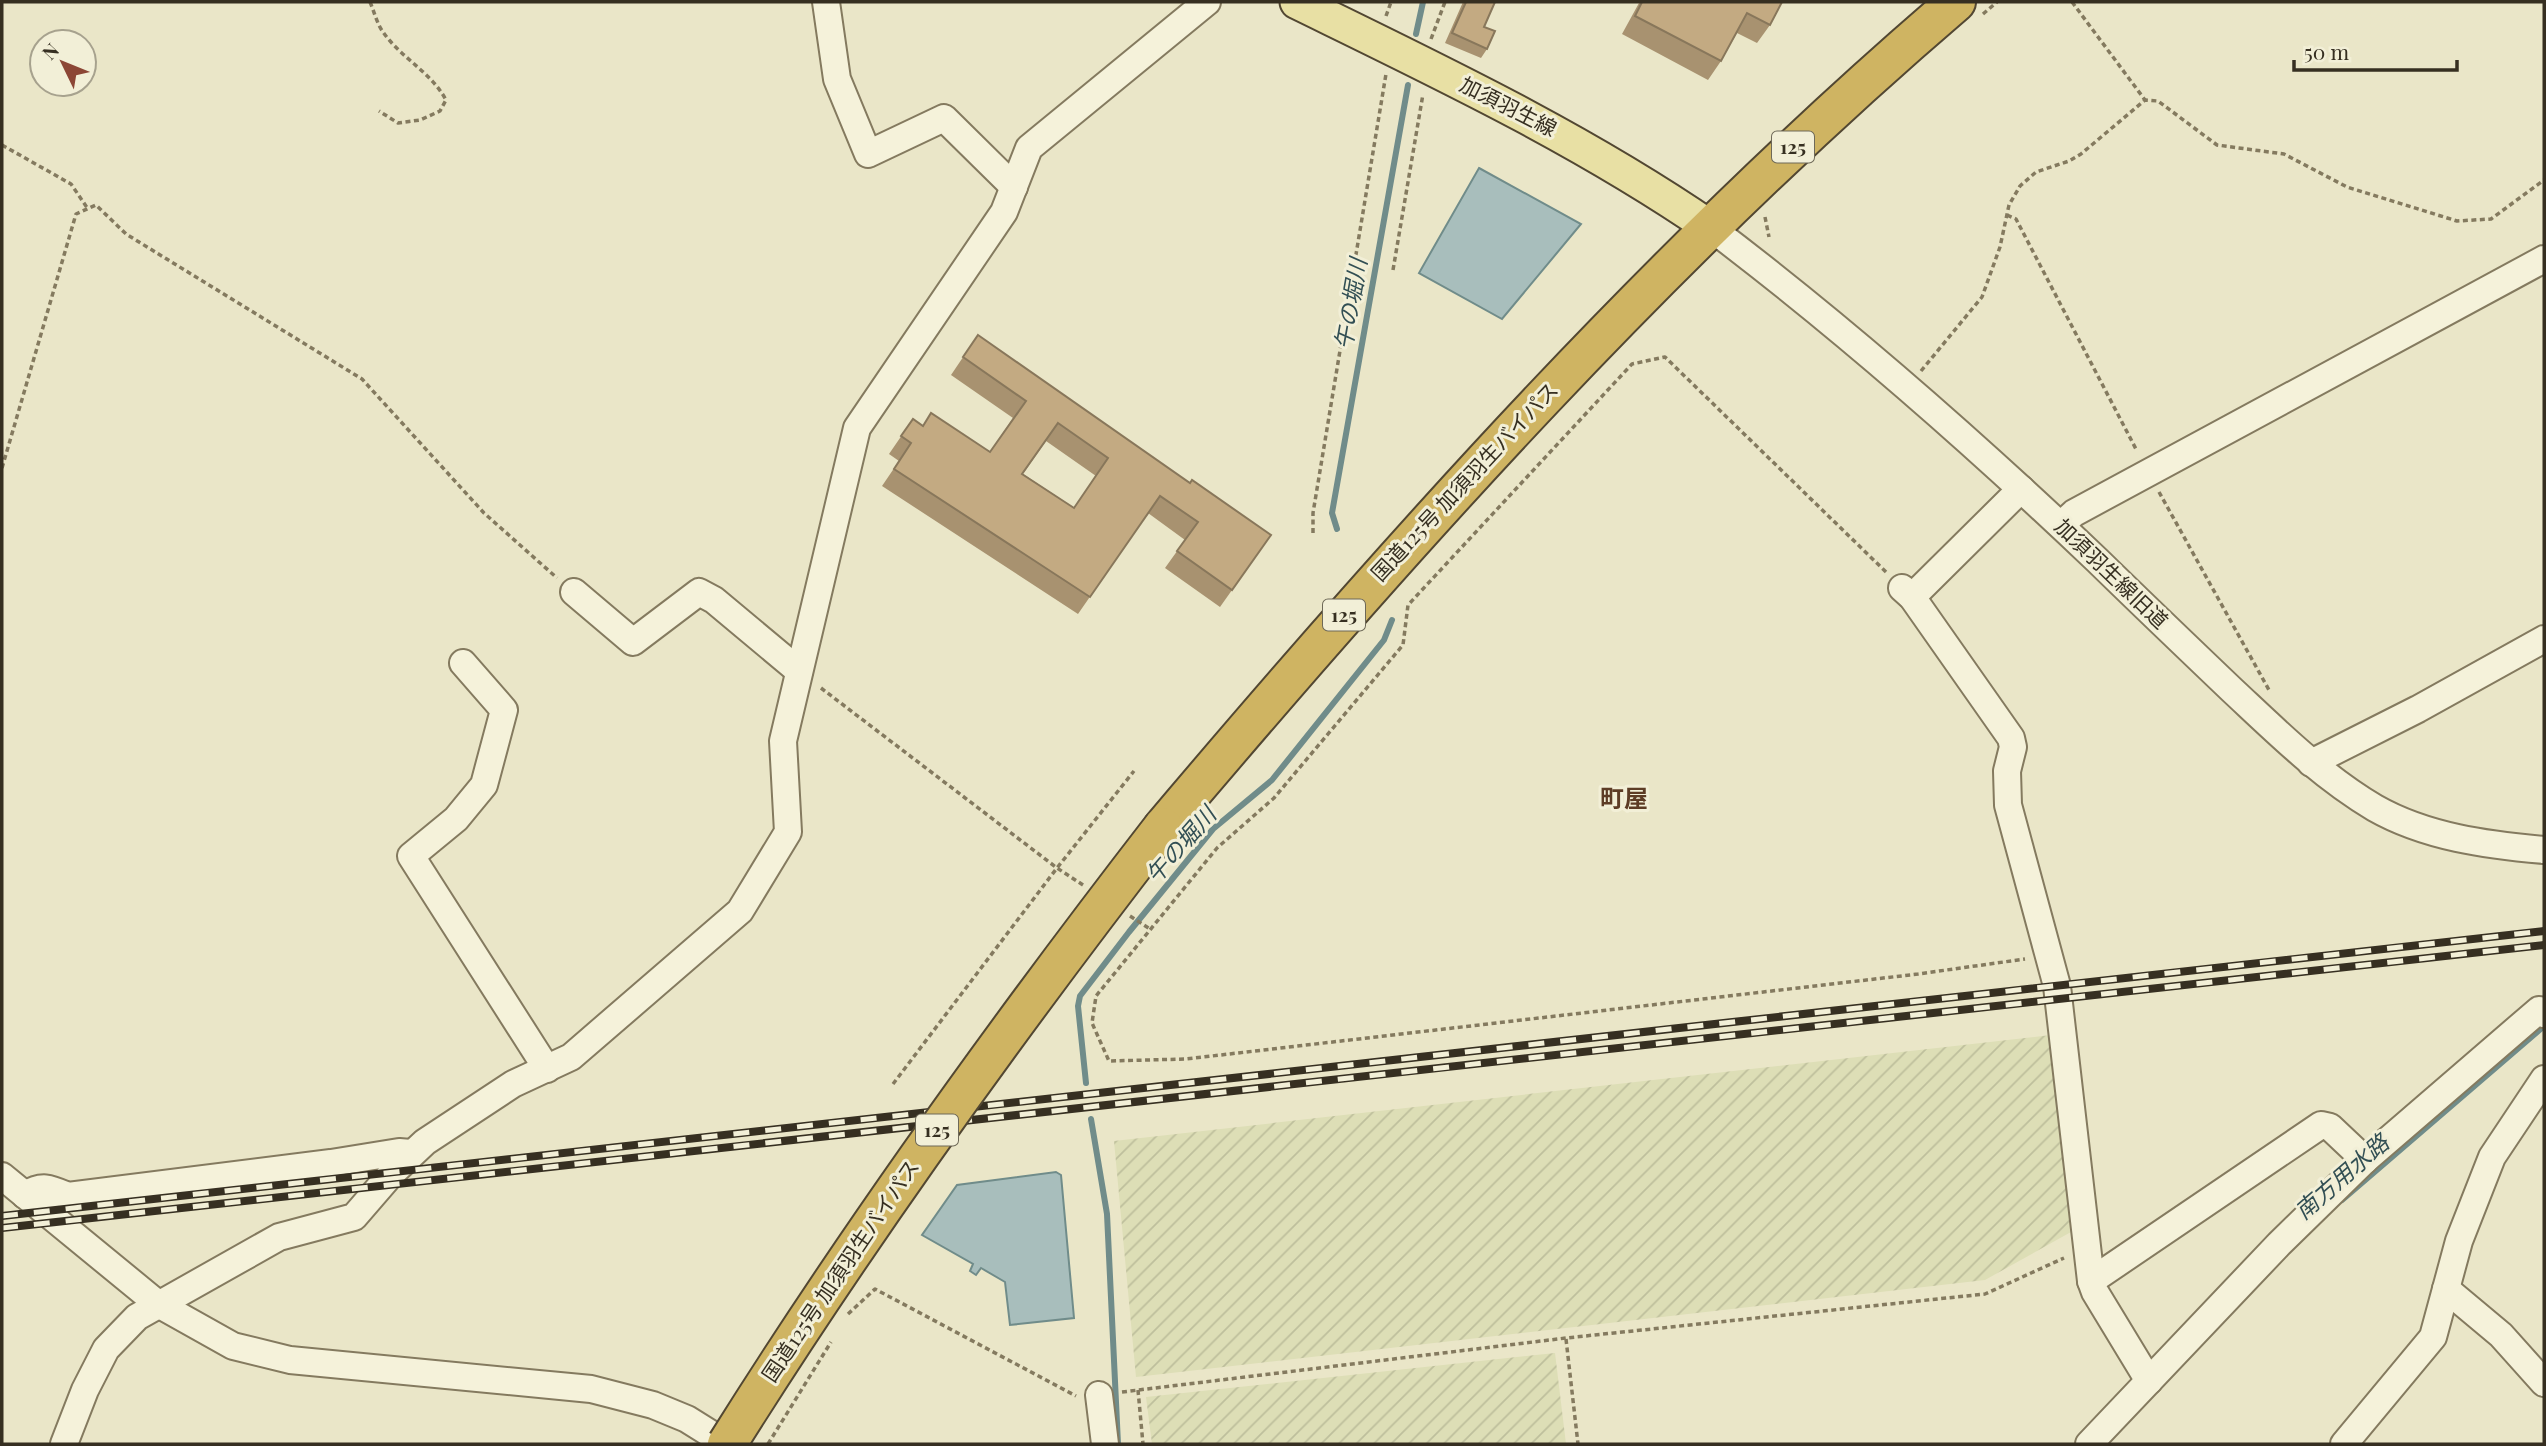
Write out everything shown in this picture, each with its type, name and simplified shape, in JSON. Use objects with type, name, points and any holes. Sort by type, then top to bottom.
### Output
[{"type":"highway","name":"国道125号 加須羽生バイパス","points":[[1879,68],[1912,22],[1933,2]]},
{"type":"highway","name":"国道125号 加須羽生バイパス","points":[[727,1444],[903,1177],[1037,993],[1163,827],[1304,660],[1531,409],[1786,154],[1879,68],[1956,2]]},
{"type":"main road","name":"加須羽生線","points":[[1297,2],[1430,66],[1581,145],[1653,188],[1711,228]]},
{"type":"street","points":[[826,2],[837,79],[868,154],[944,118],[1014,187]]},
{"type":"street","points":[[64,1444],[85,1390],[106,1349],[137,1317],[279,1237],[354,1217],[411,1153],[513,1084],[571,1057],[740,911],[788,832],[783,741],[857,428],[1004,212],[1029,148],[1207,2]]},
{"type":"street","name":"加須羽生線旧道","points":[[1711,228],[1788,286],[1908,386],[2311,762],[2378,809],[2417,826],[2497,846],[2544,850]]},
{"type":"street","points":[[2060,525],[2074,513],[2544,259]]},
{"type":"street","points":[[2021,489],[1907,593],[2011,738],[2013,747],[2007,772],[2008,805],[2050,956],[2062,1016],[2091,1281],[2149,1381]]},
{"type":"street","points":[[574,592],[633,642],[699,592],[714,600],[799,671]]},
{"type":"street","points":[[2311,762],[2418,709],[2544,639]]},
{"type":"street","points":[[463,663],[504,710],[484,785],[456,819],[411,856],[547,1069]]},
{"type":"street","points":[[2089,1444],[2279,1244],[2365,1160],[2539,1010],[2544,1014]]},
{"type":"street","points":[[2344,1444],[2433,1337],[2459,1241],[2492,1157],[2544,1079]]},
{"type":"street","points":[[2091,1281],[2321,1125],[2330,1127],[2365,1160]]},
{"type":"street","points":[[25,1195],[36,1188],[46,1188],[68,1196],[399,1152],[411,1153]]},
{"type":"street","points":[[2,1176],[158,1304],[233,1346],[290,1360],[592,1390],[653,1405],[676,1414],[727,1444]]},
{"type":"street","points":[[2446,1289],[2501,1335],[2544,1383]]},
{"type":"street","points":[[1099,1395],[1105,1444]]},
{"type":"path","points":[[370,2],[382,31],[399,51],[438,86],[446,100],[440,111],[419,120],[398,123],[379,111]]},
{"type":"path","points":[[1393,270],[1417,123],[1430,66],[1428,47],[1446,2]]},
{"type":"path","points":[[2072,2],[2145,100]]},
{"type":"path","points":[[1313,533],[1311,523],[1384,87],[1394,49]]},
{"type":"path","points":[[1908,386],[1982,297],[2000,247],[2009,205],[2020,186],[2036,173],[2081,154],[2145,100],[2158,101],[2217,145],[2284,154],[2347,187],[2457,221],[2491,219],[2544,180]]},
{"type":"path","points":[[2,145],[71,184],[88,209]]},
{"type":"path","points":[[2,468],[76,214],[96,205],[126,234],[362,379],[484,513],[574,592]]},
{"type":"path","points":[[1907,593],[1665,357],[1632,364],[1408,605],[1403,645],[1274,798],[1217,848],[1150,929],[1096,996],[1092,1023],[1109,1061],[1186,1059],[1918,974],[2050,956]]},
{"type":"path","points":[[799,671],[1057,868],[1092,891]]},
{"type":"path","points":[[893,1084],[1134,771]]},
{"type":"path","points":[[1127,914],[1150,929]]},
{"type":"path","points":[[848,1315],[875,1289],[1077,1397],[1566,1338],[1985,1294],[2086,1248]]},
{"type":"path","points":[[1566,1338],[1578,1444]]},
{"type":"path","points":[[768,1444],[833,1339]]},
{"type":"path","points":[[1138,1390],[1143,1444]]},
{"type":"green space","points":[[2051,1035],[2071,1232],[1985,1280],[1136,1377],[1114,1141]]},
{"type":"green space","points":[[1555,1353],[1566,1444],[1152,1444],[1146,1397]]},
{"type":"water","points":[[1479,168],[1581,224],[1502,319],[1419,273]]},
{"type":"water","points":[[1056,1172],[1061,1175],[1074,1318],[1010,1325],[1005,1282],[981,1268],[976,1275],[970,1271],[973,1264],[922,1235],[957,1185]]},
{"type":"building","points":[[1466,2],[1495,2],[1484,27],[1495,31],[1487,49],[1452,33]]},
{"type":"building","points":[[1642,2],[1782,2],[1770,25],[1747,13],[1721,61],[1635,16]]},
{"type":"building","points":[[978,335],[1190,483],[1192,480],[1271,535],[1232,590],[1177,551],[1198,522],[1160,496],[1090,597],[894,469],[911,443],[901,436],[913,419],[923,426],[931,413],[990,452],[1026,401],[963,357]],"holes":[[[1058,423],[1108,458],[1074,508],[1022,474]]]},
{"type":"waterway","name":"午の堀川","points":[[1416,34],[1423,2]]},
{"type":"waterway","name":"午の堀川","points":[[1337,529],[1332,513],[1408,85]]},
{"type":"waterway","name":"午の堀川","points":[[1086,1083],[1078,1006],[1080,996],[1213,829],[1272,780],[1384,640],[1392,620]]},
{"type":"waterway","name":"南方用水路","points":[[2342,1200],[2544,1026]]},
{"type":"waterway","name":"午の堀川","points":[[1091,1119],[1107,1214],[1118,1444]]},
{"type":"railway","points":[[2,1216],[2544,931]]},
{"type":"railway","points":[[2,1228],[2544,945]]},
{"type":"district","name":"町屋","points":[[1624,799]]}]
